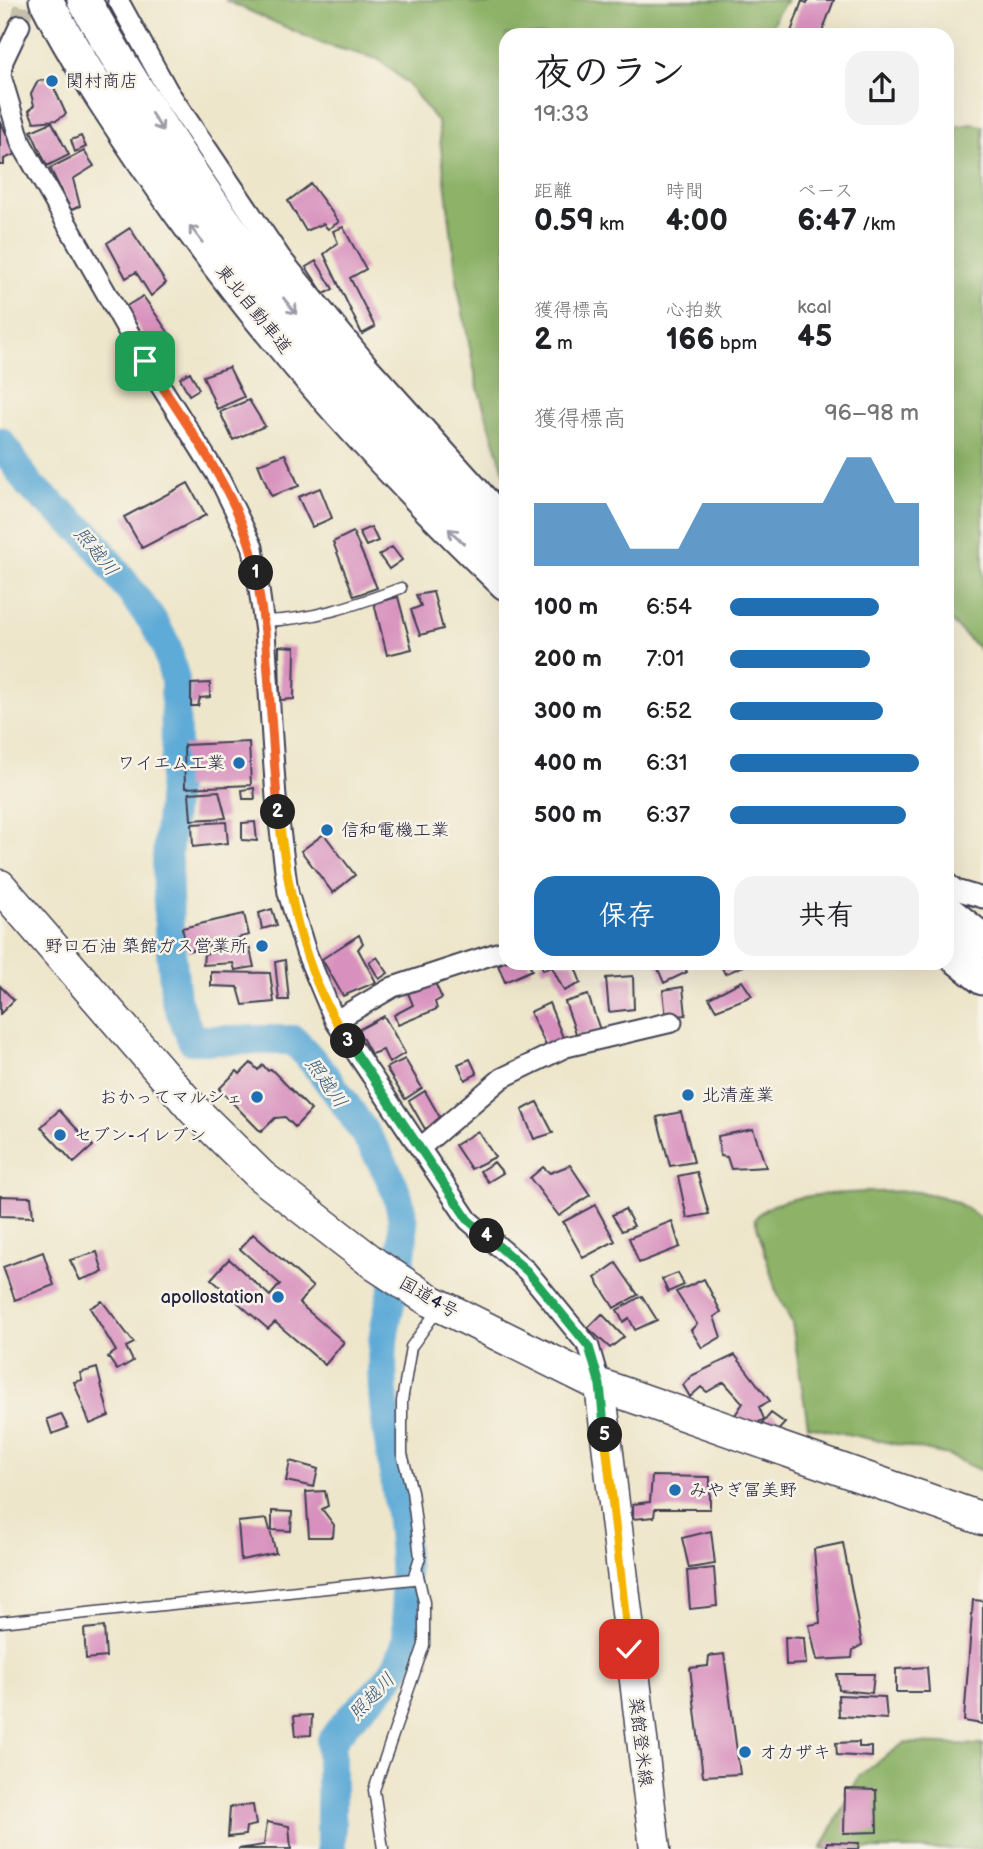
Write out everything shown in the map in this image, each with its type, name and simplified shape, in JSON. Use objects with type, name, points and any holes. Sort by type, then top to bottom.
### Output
[{"type":"highway","name":"東北自動車道","points":[[46,0],[117,121],[182,216],[307,375],[371,447],[499,576]]},
{"type":"highway","name":"東北自動車道","points":[[84,0],[160,128],[268,280],[386,421],[499,538]]},
{"type":"highway","points":[[28,12],[117,121]]},
{"type":"highway","name":"国道4号","points":[[2,893],[194,1110],[261,1176],[376,1265],[435,1304],[600,1385],[983,1519]]},
{"type":"highway","points":[[972,904],[983,941]]},
{"type":"highway","points":[[954,955],[983,978]]},
{"type":"main road","name":"築館登米線","points":[[600,1385],[655,1849]]},
{"type":"street","points":[[118,0],[168,91],[281,258],[368,365],[499,510]]},
{"type":"street","points":[[28,12],[1,61],[4,93],[22,143],[145,361],[220,481],[253,547],[263,621],[276,798],[289,894],[306,952],[335,1021],[468,1220],[527,1271],[589,1347],[600,1385]]},
{"type":"street","points":[[954,890],[972,904]]},
{"type":"street","points":[[335,1021],[393,987],[499,952]]},
{"type":"street","points":[[420,1148],[502,1078],[566,1047],[673,1022]]},
{"type":"lane","points":[[263,621],[297,620],[324,615],[401,588]]},
{"type":"lane","points":[[383,1849],[374,1790],[424,1645],[424,1602],[415,1575],[420,1557],[412,1491],[402,1454],[402,1401],[411,1347],[435,1304]]},
{"type":"lane","points":[[0,1622],[389,1583],[415,1575]]},
{"type":"green space","points":[[225,0],[468,0],[473,4],[492,4],[495,0],[787,0],[772,28],[499,28],[499,456],[478,388],[458,288],[438,123],[408,84],[378,59],[323,44]]},
{"type":"green space","points":[[971,124],[983,126],[983,653],[954,624],[954,127]]},
{"type":"green space","points":[[909,1191],[949,1199],[983,1221],[983,1472],[948,1455],[808,1426],[792,1323],[776,1291],[755,1219],[766,1209],[803,1197]]},
{"type":"green space","points":[[904,1743],[983,1745],[983,1849],[821,1849],[859,1776]]},
{"type":"building","points":[[808,0],[834,0],[824,28],[792,28],[802,1],[807,3]]},
{"type":"building","points":[[50,79],[66,114],[57,120],[34,122],[29,111],[34,105],[31,94],[38,81]]},
{"type":"building","points":[[0,121],[16,154],[4,159],[4,165],[0,165]]},
{"type":"building","points":[[52,122],[69,155],[47,166],[31,131]]},
{"type":"building","points":[[81,136],[86,147],[75,152],[71,140]]},
{"type":"building","points":[[84,151],[94,166],[73,179],[80,206],[71,210],[50,168]]},
{"type":"building","points":[[311,184],[339,222],[328,229],[323,224],[306,231],[288,201]]},
{"type":"building","points":[[343,227],[366,269],[350,278],[375,327],[362,334],[324,254],[338,243],[333,231]]},
{"type":"building","points":[[130,228],[166,283],[151,296],[136,272],[126,278],[107,243]]},
{"type":"building","points":[[316,261],[333,289],[324,294],[306,267]]},
{"type":"building","points":[[143,296],[175,342],[157,356],[125,307]]},
{"type":"building","points":[[229,367],[244,397],[217,409],[203,376]]},
{"type":"building","points":[[190,372],[199,389],[189,395],[180,378]]},
{"type":"building","points":[[249,400],[265,426],[233,440],[220,412]]},
{"type":"building","points":[[285,454],[299,486],[271,496],[258,464]]},
{"type":"building","points":[[188,483],[206,515],[142,548],[124,517]]},
{"type":"building","points":[[320,488],[332,518],[312,527],[298,497]]},
{"type":"building","points":[[371,527],[378,541],[366,546],[359,532]]},
{"type":"building","points":[[353,532],[377,588],[354,596],[333,542]]},
{"type":"building","points":[[392,547],[402,560],[389,569],[379,555]]},
{"type":"building","points":[[433,592],[443,629],[420,635],[411,610],[421,606],[416,595]]},
{"type":"building","points":[[398,597],[412,649],[387,655],[374,603]]},
{"type":"building","points":[[279,646],[295,647],[294,699],[280,700]]},
{"type":"building","points":[[210,683],[210,697],[200,698],[198,706],[191,706],[191,684]]},
{"type":"building","points":[[249,742],[251,785],[185,788],[184,745]]},
{"type":"building","points":[[254,788],[255,799],[243,799],[242,790]]},
{"type":"building","points":[[219,791],[226,818],[191,820],[189,793]]},
{"type":"building","points":[[226,822],[228,843],[193,847],[192,824]]},
{"type":"building","points":[[255,822],[257,841],[242,840],[242,823]]},
{"type":"building","points":[[324,834],[355,875],[333,893],[301,851]]},
{"type":"building","points":[[272,909],[277,925],[262,929],[259,913]]},
{"type":"building","points":[[244,914],[249,935],[188,951],[182,928]]},
{"type":"building","points":[[359,935],[363,943],[358,949],[376,982],[343,996],[322,959]]},
{"type":"building","points":[[249,945],[254,967],[235,970],[233,963],[203,965],[204,954]]},
{"type":"building","points":[[377,957],[388,973],[379,979],[369,962]]},
{"type":"building","points":[[285,960],[289,1000],[279,1000],[275,962]]},
{"type":"building","points":[[500,970],[532,970],[505,982]]},
{"type":"building","points":[[554,970],[576,970],[581,983],[564,991]]},
{"type":"building","points":[[658,970],[686,970],[687,972],[664,983]]},
{"type":"building","points":[[211,972],[270,973],[274,1002],[243,1005],[238,987],[211,986]]},
{"type":"building","points":[[633,976],[634,1009],[609,1012],[606,978]]},
{"type":"building","points":[[742,981],[752,996],[716,1010],[709,998]]},
{"type":"building","points":[[435,983],[442,998],[435,1002],[437,1009],[398,1025],[394,1015],[413,1005],[408,993]]},
{"type":"building","points":[[0,986],[14,1000],[0,1014]]},
{"type":"building","points":[[683,987],[686,1015],[666,1018],[663,990]]},
{"type":"building","points":[[588,995],[600,1030],[577,1036],[565,1002]]},
{"type":"building","points":[[549,1003],[566,1045],[549,1052],[530,1012]]},
{"type":"building","points":[[384,1016],[405,1053],[389,1063],[383,1050],[371,1054],[358,1030]]},
{"type":"building","points":[[405,1059],[422,1088],[405,1099],[386,1068]]},
{"type":"building","points":[[470,1059],[477,1074],[465,1080],[458,1064]]},
{"type":"building","points":[[251,1063],[258,1070],[263,1065],[268,1071],[271,1069],[311,1110],[295,1127],[285,1117],[275,1118],[261,1132],[219,1089],[237,1071],[240,1074]]},
{"type":"building","points":[[425,1091],[442,1121],[425,1129],[409,1101]]},
{"type":"building","points":[[537,1102],[553,1133],[534,1139],[522,1110]]},
{"type":"building","points":[[59,1110],[93,1146],[74,1163],[41,1127]]},
{"type":"building","points":[[681,1112],[694,1162],[670,1166],[657,1117]]},
{"type":"building","points":[[753,1129],[766,1167],[731,1169],[727,1157],[720,1156],[718,1136]]},
{"type":"building","points":[[478,1131],[495,1157],[471,1169],[455,1145]]},
{"type":"building","points":[[494,1162],[503,1173],[488,1182],[480,1171]]},
{"type":"building","points":[[570,1165],[590,1195],[559,1216],[530,1178],[543,1167],[550,1173]]},
{"type":"building","points":[[697,1172],[709,1214],[687,1218],[678,1176]]},
{"type":"building","points":[[0,1196],[31,1197],[33,1217],[0,1216]]},
{"type":"building","points":[[595,1205],[615,1241],[583,1258],[563,1222]]},
{"type":"building","points":[[625,1209],[634,1226],[622,1231],[612,1215]]},
{"type":"building","points":[[672,1221],[680,1247],[639,1263],[629,1238]]},
{"type":"building","points":[[253,1234],[313,1287],[299,1303],[344,1342],[325,1365],[275,1322],[268,1329],[211,1279],[229,1259],[270,1296],[280,1284],[240,1249]]},
{"type":"building","points":[[43,1252],[54,1285],[15,1300],[3,1267]]},
{"type":"building","points":[[97,1252],[103,1272],[80,1280],[70,1260]]},
{"type":"building","points":[[616,1263],[638,1295],[614,1308],[595,1278]]},
{"type":"building","points":[[678,1273],[684,1285],[668,1292],[662,1279]]},
{"type":"building","points":[[704,1279],[721,1312],[714,1317],[721,1337],[702,1348],[691,1330],[697,1324],[676,1292]]},
{"type":"building","points":[[642,1296],[657,1320],[635,1330],[629,1318],[623,1322],[617,1310]]},
{"type":"building","points":[[102,1301],[134,1343],[126,1347],[133,1361],[117,1370],[108,1357],[116,1351],[90,1308]]},
{"type":"building","points":[[602,1314],[624,1337],[610,1348],[588,1328]]},
{"type":"building","points":[[735,1355],[770,1401],[759,1407],[764,1419],[751,1427],[735,1415],[743,1403],[724,1382],[707,1392],[701,1387],[690,1397],[683,1385],[691,1376]]},
{"type":"building","points":[[97,1368],[109,1416],[90,1424],[74,1382],[82,1380],[80,1373]]},
{"type":"building","points":[[771,1413],[785,1423],[774,1435],[760,1426]]},
{"type":"building","points":[[61,1414],[68,1428],[52,1434],[47,1419]]},
{"type":"building","points":[[290,1461],[318,1469],[314,1487],[286,1481]]},
{"type":"building","points":[[652,1476],[710,1477],[710,1509],[655,1509],[654,1517],[633,1519],[633,1504],[650,1502]]},
{"type":"building","points":[[325,1491],[328,1506],[322,1509],[334,1525],[333,1537],[309,1537],[306,1492]]},
{"type":"building","points":[[272,1511],[292,1512],[291,1531],[272,1530]]},
{"type":"building","points":[[267,1519],[276,1553],[241,1560],[238,1522]]},
{"type":"building","points":[[711,1531],[715,1564],[689,1568],[682,1538]]},
{"type":"building","points":[[843,1543],[862,1645],[853,1650],[852,1658],[817,1660],[809,1625],[820,1623],[814,1549]]},
{"type":"building","points":[[714,1568],[717,1606],[690,1609],[687,1571]]},
{"type":"building","points":[[973,1600],[983,1601],[982,1724],[964,1721]]},
{"type":"building","points":[[104,1627],[106,1657],[86,1659],[84,1629]]},
{"type":"building","points":[[785,1637],[804,1638],[806,1664],[786,1665]]},
{"type":"building","points":[[724,1654],[740,1774],[703,1776],[690,1668],[708,1666],[709,1656]]},
{"type":"building","points":[[927,1667],[929,1692],[896,1692],[896,1669]]},
{"type":"building","points":[[837,1674],[874,1674],[872,1693],[839,1690]]},
{"type":"building","points":[[838,1695],[885,1697],[887,1719],[839,1716]]},
{"type":"building","points":[[312,1715],[311,1735],[296,1736],[294,1716]]},
{"type":"building","points":[[859,1742],[859,1747],[872,1747],[872,1757],[837,1755],[836,1743]]},
{"type":"building","points":[[845,1789],[876,1790],[877,1832],[844,1833]]},
{"type":"building","points":[[253,1805],[256,1825],[246,1827],[245,1835],[228,1837],[230,1807]]},
{"type":"building","points":[[267,1822],[289,1826],[291,1849],[238,1849],[264,1845]]},
{"type":"building","points":[[827,1842],[859,1843],[858,1849],[827,1849]]},
{"type":"waterway","name":"照越川","points":[[0,442],[30,486],[90,537],[152,620],[166,645],[175,680],[176,754],[167,858],[169,931],[176,1000],[192,1040],[293,1040],[321,1071],[353,1115],[381,1161],[398,1198],[403,1234],[385,1325],[382,1367],[385,1415],[402,1532],[407,1637],[392,1675],[340,1729],[331,1743],[331,1849]]},
{"type":"tunnel","points":[[20,25],[25,0]]},
{"type":"place","name":"関村商店","points":[[52,81]]},
{"type":"place","name":"ワイエム工業","points":[[239,763]]},
{"type":"place","name":"信和電機工業","points":[[327,830]]},
{"type":"place","name":"野口石油 築館ガス営業所","points":[[262,946]]},
{"type":"place","name":"北清産業","points":[[688,1095]]},
{"type":"place","name":"おかってマルシェ","points":[[257,1097]]},
{"type":"place","name":"セブン-イレブン","points":[[60,1135]]},
{"type":"place","name":"apollostation","points":[[278,1297]]},
{"type":"place","name":"みやぎ冨美野","points":[[675,1490]]},
{"type":"place","name":"オカザキ","points":[[745,1752]]},
{"type":"route","points":[[145,361],[220,481],[253,547],[265,632],[276,798],[289,894],[306,952],[335,1021],[468,1220],[527,1271],[589,1347],[600,1385],[629,1649]]}]
